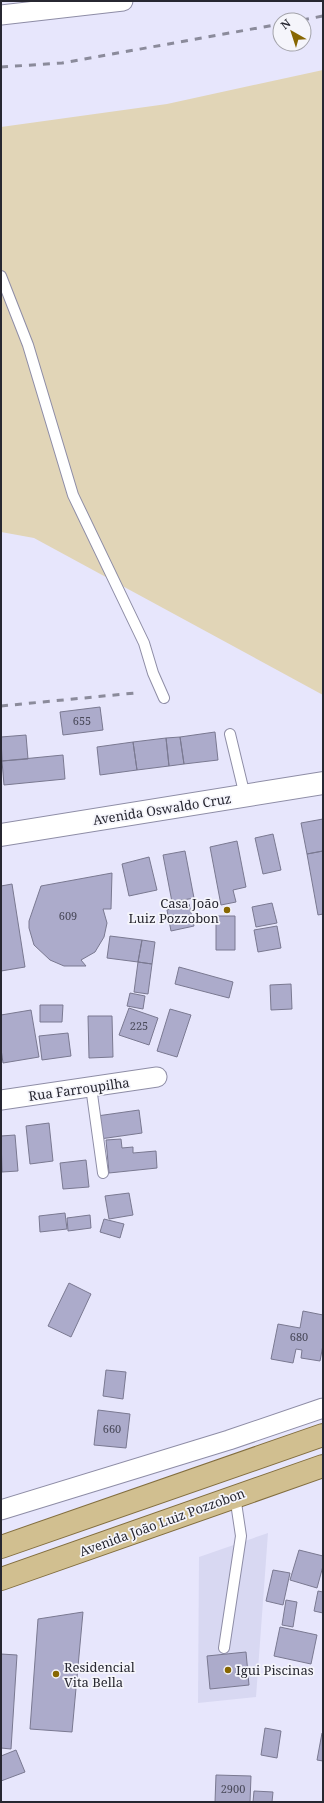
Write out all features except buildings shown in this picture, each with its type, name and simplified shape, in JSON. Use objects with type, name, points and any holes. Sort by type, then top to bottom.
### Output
[{"type":"main road","name":"Avenida João Luiz Pozzobon","points":[[1,1547],[323,1435]]},
{"type":"main road","name":"Avenida João Luiz Pozzobon","points":[[1,1580],[323,1466]]},
{"type":"street","points":[[1,15],[117,1]]},
{"type":"street","name":"Avenida Oswaldo Cruz","points":[[1,835],[323,783]]},
{"type":"street","name":"Rua Farroupilha","points":[[1,1100],[157,1077]]},
{"type":"street","points":[[1,1510],[229,1440],[323,1408]]},
{"type":"lane","points":[[1,276],[28,345],[73,495],[144,643],[153,673],[164,698]]},
{"type":"lane","points":[[230,734],[245,796]]},
{"type":"lane","points":[[91,1087],[103,1173]]},
{"type":"lane","points":[[224,1648],[241,1536],[236,1496]]},
{"type":"shaded area","points":[[323,70],[323,695],[34,538],[1,532],[1,127],[167,104]]},
{"type":"shaded area","points":[[268,1533],[256,1697],[198,1703],[199,1557]]},
{"type":"railway","points":[[312,18],[323,16]]},
{"type":"railway","points":[[1,67],[62,63],[272,25]]},
{"type":"railway","points":[[1,706],[135,693]]},
{"type":"place","name":"Casa João Luiz Pozzobon","points":[[227,910]]},
{"type":"place","name":"Igui Piscinas","points":[[228,1670]]},
{"type":"place","name":"Residencial Vita Bella","points":[[56,1674]]}]
